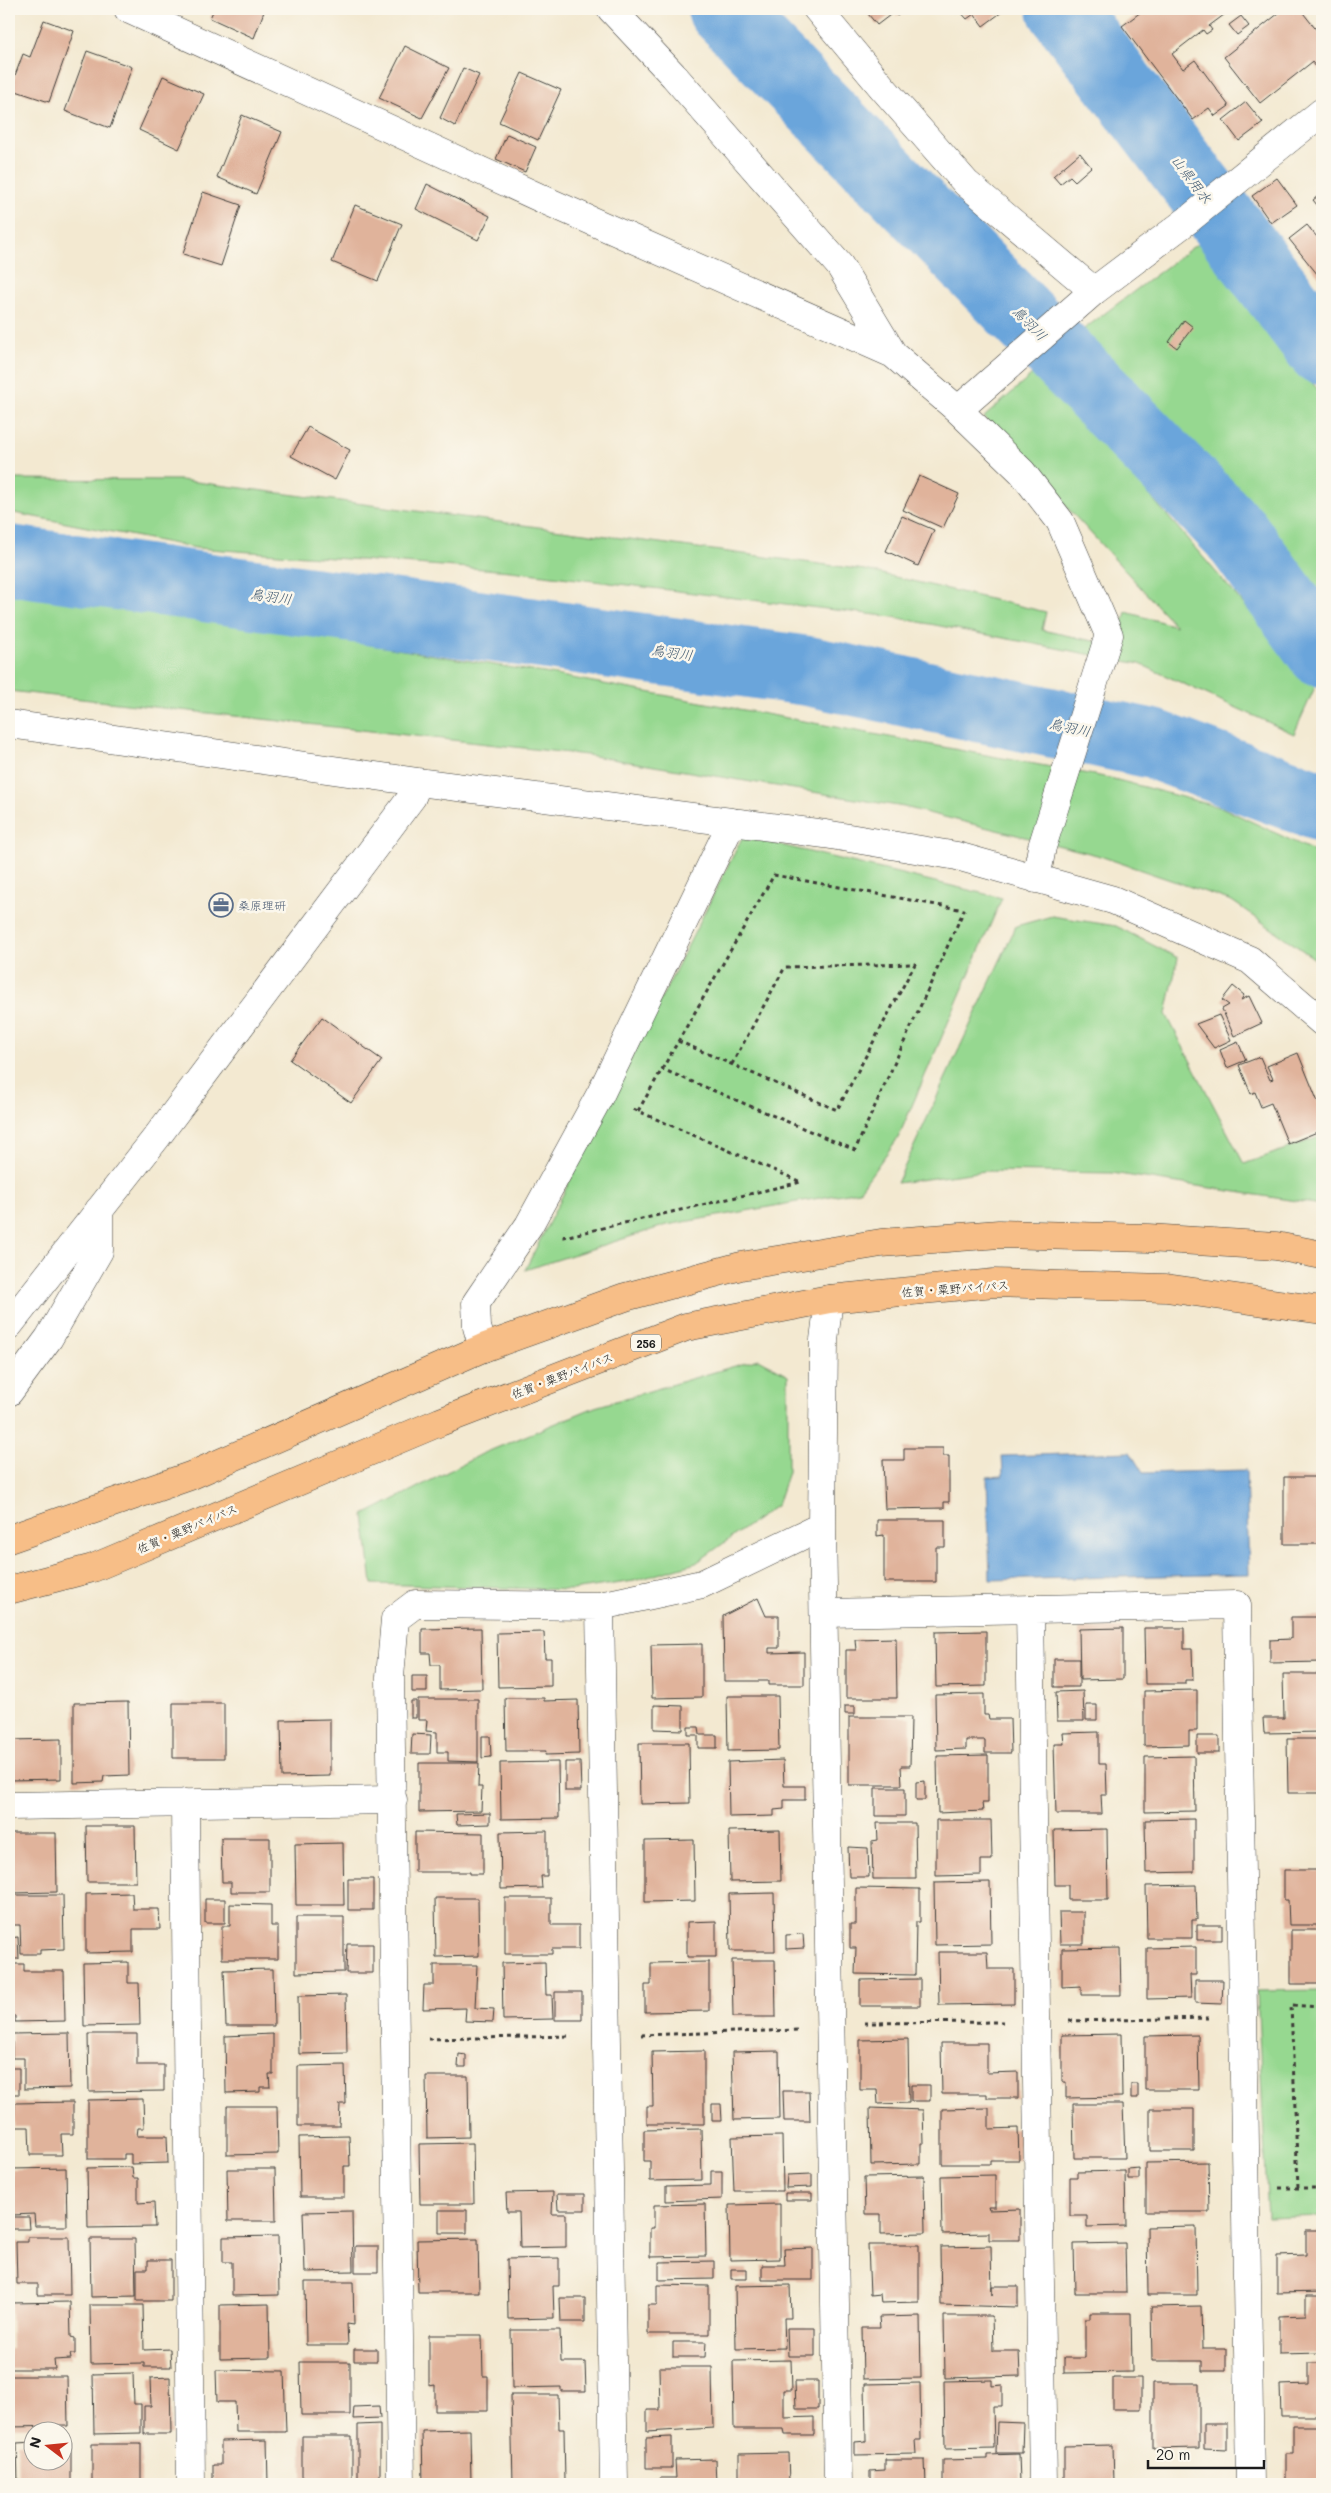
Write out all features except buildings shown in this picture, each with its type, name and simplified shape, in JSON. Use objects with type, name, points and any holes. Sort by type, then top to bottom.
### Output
[{"type":"highway","points":[[9,1538],[190,1476],[483,1348],[625,1297],[741,1266],[881,1243],[999,1234],[1148,1238],[1276,1246],[1322,1255]]},
{"type":"highway","name":"佐賀・粟野バイパス","points":[[9,1590],[93,1568],[440,1422],[686,1327],[829,1299],[994,1283],[1166,1288],[1322,1310]]},
{"type":"street","points":[[128,9],[549,202],[893,354],[958,410],[1022,472],[1060,521],[1109,635],[1042,847],[1036,879]]},
{"type":"street","points":[[611,9],[674,76],[840,266],[893,354]]},
{"type":"street","points":[[817,9],[966,183],[1084,299]]},
{"type":"street","points":[[958,410],[978,390],[1084,299],[1225,191],[1322,112]]},
{"type":"street","points":[[9,724],[418,782],[825,834],[948,855],[1113,900],[1250,960],[1322,1022]]},
{"type":"street","points":[[9,1326],[412,797],[418,782]]},
{"type":"street","points":[[483,1348],[477,1327],[476,1303],[529,1225],[600,1095],[732,822]]},
{"type":"street","points":[[9,1392],[49,1338],[99,1251],[99,1210]]},
{"type":"street","points":[[829,1299],[824,1340],[822,1526],[838,2484]]},
{"type":"street","points":[[401,2484],[390,1677],[395,1619],[415,1604],[600,1606],[702,1584],[822,1526]]},
{"type":"street","points":[[824,1613],[1237,1605],[1250,2484]]},
{"type":"street","points":[[600,1606],[614,2484]]},
{"type":"street","points":[[1030,1609],[1043,2484]]},
{"type":"street","points":[[9,1806],[393,1800]]},
{"type":"street","points":[[185,1803],[191,2484]]},
{"type":"path","points":[[638,1111],[662,1069],[678,1041],[774,875],[964,910],[855,1150],[662,1069]]},
{"type":"path","points":[[678,1041],[837,1110],[915,964],[785,966],[732,1064]]},
{"type":"path","points":[[568,1228],[564,1237],[801,1182],[600,1095]]},
{"type":"path","points":[[1322,2007],[1291,2005],[1298,2188],[1322,2188]]},
{"type":"green space","points":[[1201,241],[1322,395],[1322,649],[1064,344]]},
{"type":"green space","points":[[1040,368],[1315,687],[1294,734],[1140,664],[893,617],[511,571],[196,548],[9,512],[9,479],[181,480],[865,570],[1046,612],[1042,630],[1116,646],[1126,612],[1176,626],[984,417]]},
{"type":"green space","points":[[9,586],[550,674],[1110,778],[1223,808],[1322,855],[1322,964],[1232,901],[1097,855],[904,807],[587,755],[9,691]]},
{"type":"green space","points":[[743,836],[1002,898],[898,1138],[859,1191],[667,1225],[525,1270]]},
{"type":"green space","points":[[1052,916],[1116,926],[1178,958],[1166,1014],[1244,1164],[1322,1136],[1322,1205],[1112,1173],[985,1171],[897,1183],[1016,926]]},
{"type":"green space","points":[[759,1359],[788,1375],[788,1472],[777,1505],[696,1563],[634,1581],[572,1590],[372,1584],[364,1515],[482,1454],[595,1407]]},
{"type":"green space","points":[[1322,1990],[1322,2216],[1268,2218],[1257,1991]]},
{"type":"water","points":[[1130,1452],[1143,1473],[1246,1470],[1249,1574],[990,1580],[987,1477],[1003,1476],[1002,1456]]},
{"type":"waterway","name":"鳥羽川","points":[[722,9],[1235,533],[1322,652]]},
{"type":"waterway","name":"山県用水","points":[[1062,9],[1322,350]]},
{"type":"waterway","name":"鳥羽川","points":[[9,560],[808,671],[1153,744],[1322,807]]},
{"type":"place","name":"桑原理研","points":[[221,905]]}]
